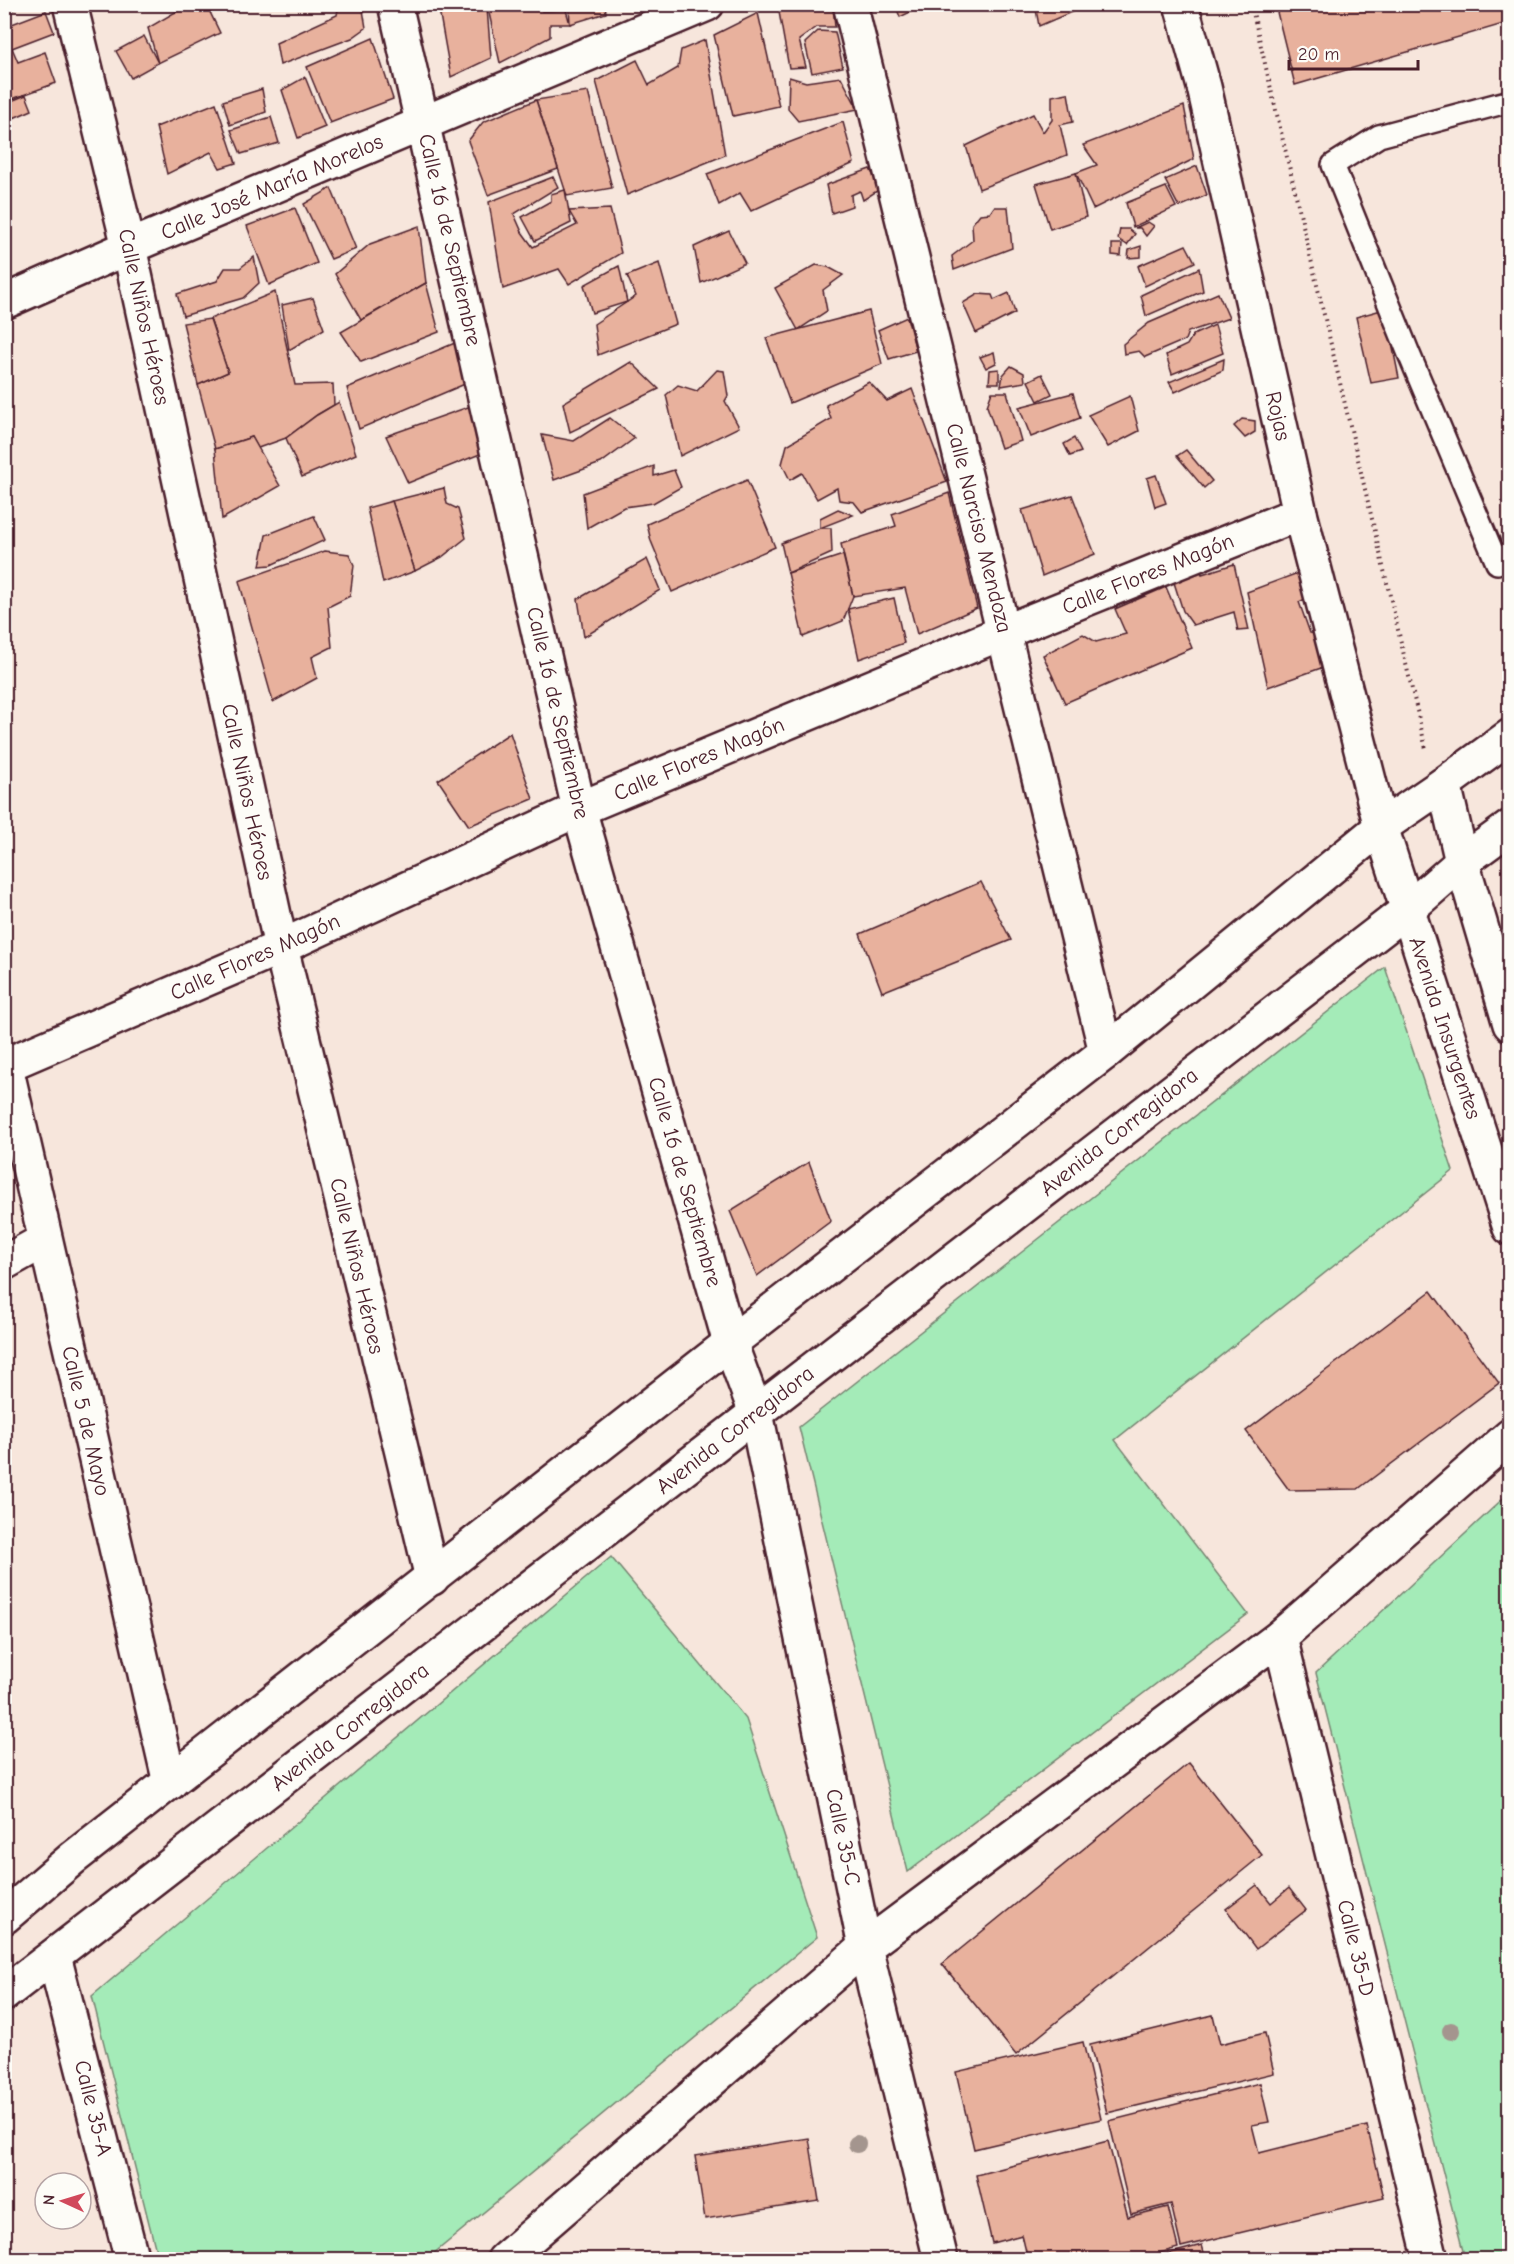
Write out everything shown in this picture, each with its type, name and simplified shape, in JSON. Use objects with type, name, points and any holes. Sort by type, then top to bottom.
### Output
[{"type":"street","name":"Calle Niños Héroes","points":[[70,4],[129,247],[281,947],[432,1578]]},
{"type":"street","name":"Calle 16 de Septiembre","points":[[395,4],[579,809],[730,1343],[756,1413]]},
{"type":"street","name":"Calle José María Morelos","points":[[4,302],[129,247],[707,4]]},
{"type":"street","name":"Calle Narciso Mendoza","points":[[850,4],[1106,1052]]},
{"type":"street","name":"Rojas","points":[[1181,4],[1207,99],[1300,513],[1381,827]]},
{"type":"street","name":"Calle Flores Magón","points":[[5,1062],[281,947],[579,809],[1004,632],[1300,513]]},
{"type":"street","points":[[4,1917],[74,1858],[730,1343],[1106,1052],[1381,827],[1436,772],[1509,736]]},
{"type":"street","points":[[1436,772],[1509,1024]]},
{"type":"street","name":"Avenida Insurgentes","points":[[1381,827],[1509,1228]]},
{"type":"street","name":"Avenida Corregidora","points":[[4,1994],[1406,911],[1462,862],[1509,827]]},
{"type":"street","name":"Calle 5 de Mayo","points":[[5,1062],[170,1783]]},
{"type":"street","points":[[4,1263],[45,1240]]},
{"type":"street","name":"Calle 35-C","points":[[756,1413],[865,1947],[941,2259]]},
{"type":"street","points":[[504,2259],[865,1947],[1281,1637],[1509,1437]]},
{"type":"street","name":"Calle 35-D","points":[[1281,1637],[1431,2259]]},
{"type":"street","name":"Calle 35-A","points":[[54,1956],[132,2259]]},
{"type":"lane","points":[[1509,101],[1379,136],[1333,165],[1413,365],[1497,563],[1509,553]]},
{"type":"path","points":[[1251,4],[1436,772]]},
{"type":"green space","points":[[1385,967],[1453,1171],[1115,1440],[1248,1614],[908,1872],[799,1427]]},
{"type":"green space","points":[[1509,1493],[1509,2259],[1465,2259],[1316,1673]]},
{"type":"green space","points":[[611,1557],[746,1719],[817,1937],[427,2259],[158,2259],[92,1996]]},
{"type":"building","points":[[4,4],[26,4],[4,13]]},
{"type":"building","points":[[189,4],[206,4],[220,33],[158,63],[148,28]]},
{"type":"building","points":[[339,4],[362,4],[366,28],[352,38],[280,65],[276,43],[337,15]]},
{"type":"building","points":[[438,4],[481,4],[487,8],[491,58],[451,77]]},
{"type":"building","points":[[487,4],[540,4],[542,11],[566,10],[570,24],[550,24],[550,37],[500,63]]},
{"type":"building","points":[[569,4],[605,4],[606,13],[570,24]]},
{"type":"building","points":[[799,4],[833,4],[835,27],[817,27],[799,40],[806,67],[789,68],[779,12]]},
{"type":"building","points":[[895,4],[927,4],[900,17]]},
{"type":"building","points":[[1035,4],[1090,4],[1039,26]]},
{"type":"building","points":[[1275,4],[1510,4],[1510,22],[1295,85]]},
{"type":"building","points":[[46,11],[54,32],[12,48],[18,62],[45,52],[56,83],[4,102],[4,27]]},
{"type":"building","points":[[758,13],[779,106],[733,116],[714,35]]},
{"type":"building","points":[[818,31],[835,32],[843,67],[812,73],[805,43]]},
{"type":"building","points":[[144,36],[158,63],[131,78],[116,51]]},
{"type":"building","points":[[373,38],[393,99],[330,123],[307,67]]},
{"type":"building","points":[[705,40],[725,155],[627,195],[596,81],[637,60],[649,85],[678,68],[681,50]]},
{"type":"building","points":[[305,77],[325,127],[298,138],[282,90]]},
{"type":"building","points":[[789,77],[806,82],[841,77],[858,109],[798,121],[788,109]]},
{"type":"building","points":[[262,89],[266,112],[230,125],[223,101]]},
{"type":"building","points":[[588,92],[612,188],[567,196],[536,100]]},
{"type":"building","points":[[1068,93],[1073,122],[1060,125],[1067,155],[979,189],[966,146],[1033,114],[1043,132],[1052,120],[1052,96]]},
{"type":"building","points":[[26,95],[32,110],[4,122],[4,104]]},
{"type":"building","points":[[536,100],[558,169],[488,195],[468,141],[483,122]]},
{"type":"building","points":[[216,103],[236,163],[220,168],[211,152],[167,174],[156,127]]},
{"type":"building","points":[[1184,106],[1194,159],[1093,209],[1076,173],[1097,165],[1083,145]]},
{"type":"building","points":[[271,117],[279,143],[241,154],[231,130]]},
{"type":"building","points":[[843,122],[854,163],[751,211],[740,193],[719,205],[707,174]]},
{"type":"building","points":[[1197,166],[1207,195],[1179,207],[1165,180]]},
{"type":"building","points":[[870,169],[880,189],[863,200],[860,191],[851,195],[852,206],[832,213],[826,185]]},
{"type":"building","points":[[1076,173],[1086,217],[1050,229],[1036,184]]},
{"type":"building","points":[[553,177],[558,187],[514,214],[522,232],[533,247],[577,225],[569,211],[610,209],[621,253],[569,284],[559,269],[503,289],[489,202]]},
{"type":"building","points":[[1166,187],[1176,207],[1133,227],[1126,203]]},
{"type":"building","points":[[331,188],[356,249],[331,259],[304,204]]},
{"type":"building","points":[[565,190],[571,223],[535,241],[522,217],[551,201],[551,194]]},
{"type":"building","points":[[994,207],[1008,207],[1012,248],[954,270],[952,256],[973,240],[972,224],[980,214],[990,213]]},
{"type":"building","points":[[295,208],[317,263],[269,285],[247,226]]},
{"type":"building","points":[[1148,222],[1154,226],[1146,236],[1140,228],[1135,228]]},
{"type":"building","points":[[419,226],[426,283],[361,320],[335,274],[370,244]]},
{"type":"building","points":[[1120,229],[1129,229],[1135,234],[1127,245],[1118,239]]},
{"type":"building","points":[[729,231],[745,263],[701,283],[694,247]]},
{"type":"building","points":[[1112,244],[1122,244],[1121,256],[1112,255]]},
{"type":"building","points":[[1186,245],[1195,262],[1145,286],[1138,266]]},
{"type":"building","points":[[1141,246],[1141,257],[1128,258],[1129,250]]},
{"type":"building","points":[[254,257],[259,283],[243,298],[183,316],[177,294],[217,281],[225,268],[240,268]]},
{"type":"building","points":[[659,263],[676,324],[598,355],[594,324],[636,296],[627,276]]},
{"type":"building","points":[[816,265],[828,267],[843,275],[823,290],[827,311],[798,330],[775,288]]},
{"type":"building","points":[[619,266],[627,302],[592,313],[584,285]]},
{"type":"building","points":[[1199,268],[1203,291],[1146,316],[1141,295]]},
{"type":"building","points":[[426,283],[439,332],[361,362],[341,332]]},
{"type":"building","points":[[275,292],[295,385],[333,384],[334,405],[286,438],[258,448],[252,437],[215,449],[198,385],[228,372],[210,319]]},
{"type":"building","points":[[1009,293],[1015,313],[976,333],[963,303],[978,294],[992,295],[994,300]]},
{"type":"building","points":[[1218,293],[1229,318],[1188,332],[1185,340],[1145,357],[1139,351],[1124,354],[1123,344],[1149,323]]},
{"type":"building","points":[[313,298],[324,329],[289,350],[282,305]]},
{"type":"building","points":[[1385,309],[1399,378],[1371,383],[1356,317]]},
{"type":"building","points":[[869,311],[882,364],[790,403],[766,338]]},
{"type":"building","points":[[907,317],[916,351],[889,359],[878,330]]},
{"type":"building","points":[[210,319],[228,372],[198,385],[183,323]]},
{"type":"building","points":[[1215,325],[1223,353],[1172,374],[1166,355],[1187,345],[1193,335]]},
{"type":"building","points":[[462,340],[472,381],[359,429],[347,388]]},
{"type":"building","points":[[994,352],[996,363],[986,368],[980,357]]},
{"type":"building","points":[[1224,359],[1223,370],[1175,392],[1169,382]]},
{"type":"building","points":[[631,362],[659,389],[570,432],[563,403]]},
{"type":"building","points":[[1011,366],[1024,373],[1025,382],[1001,386],[1003,375]]},
{"type":"building","points":[[999,369],[999,383],[989,383],[990,370]]},
{"type":"building","points":[[717,370],[724,371],[728,396],[725,401],[739,427],[680,456],[666,395],[678,385],[697,391]]},
{"type":"building","points":[[1042,374],[1052,394],[1038,401],[1028,381]]},
{"type":"building","points":[[869,382],[887,401],[912,389],[947,482],[862,512],[854,502],[839,500],[837,488],[817,499],[802,473],[790,480],[782,464],[787,445],[831,419],[826,405]]},
{"type":"building","points":[[992,392],[1007,392],[1021,441],[1001,448],[987,406]]},
{"type":"building","points":[[1073,393],[1080,418],[1031,437],[1019,407]]},
{"type":"building","points":[[1130,396],[1139,431],[1108,447],[1088,415]]},
{"type":"building","points":[[339,402],[356,454],[302,477],[286,438]]},
{"type":"building","points":[[471,406],[480,454],[408,483],[386,436]]},
{"type":"building","points":[[610,418],[635,438],[601,463],[554,480],[542,435],[574,441]]},
{"type":"building","points":[[1242,419],[1255,421],[1255,432],[1245,438],[1234,426]]},
{"type":"building","points":[[252,437],[280,486],[222,519],[215,449]]},
{"type":"building","points":[[1074,438],[1081,452],[1070,456],[1064,444]]},
{"type":"building","points":[[1186,450],[1212,481],[1204,488],[1177,456]]},
{"type":"building","points":[[654,466],[654,476],[674,470],[681,487],[653,503],[624,507],[587,528],[583,493]]},
{"type":"building","points":[[1156,475],[1166,503],[1155,507],[1147,478]]},
{"type":"building","points":[[747,480],[775,547],[672,592],[651,541],[647,524]]},
{"type":"building","points":[[444,488],[447,504],[458,509],[466,538],[442,557],[415,571],[392,501]]},
{"type":"building","points":[[949,493],[977,608],[917,634],[905,588],[853,596],[841,544],[896,526],[892,514]]},
{"type":"building","points":[[1072,495],[1095,554],[1042,576],[1022,510]]},
{"type":"building","points":[[392,501],[415,571],[383,583],[367,508]]},
{"type":"building","points":[[838,509],[853,515],[820,528],[820,518]]},
{"type":"building","points":[[314,516],[325,540],[271,565],[260,566],[266,535]]},
{"type":"building","points":[[820,528],[831,528],[832,553],[788,573],[781,543]]},
{"type":"building","points":[[325,551],[349,554],[354,565],[350,596],[328,607],[332,647],[312,657],[317,678],[273,702],[239,581]]},
{"type":"building","points":[[843,555],[853,596],[843,621],[803,637],[788,573]]},
{"type":"building","points":[[647,559],[660,590],[584,637],[578,599]]},
{"type":"building","points":[[1196,560],[1202,574],[1234,564],[1249,630],[1238,631],[1234,612],[1193,625],[1183,611],[1171,573]]},
{"type":"building","points":[[1306,570],[1312,596],[1299,602],[1310,633],[1321,634],[1335,663],[1268,687],[1247,592]]},
{"type":"building","points":[[1166,587],[1192,648],[1065,703],[1043,655],[1083,634],[1096,642],[1126,634],[1115,609]]},
{"type":"building","points":[[894,598],[904,643],[859,659],[848,609]]},
{"type":"building","points":[[510,733],[533,799],[469,826],[438,780]]},
{"type":"building","points":[[981,882],[1011,940],[882,992],[860,934]]},
{"type":"building","points":[[809,1162],[831,1221],[757,1276],[730,1211]]},
{"type":"building","points":[[1431,1291],[1499,1383],[1358,1489],[1289,1490],[1246,1431]]},
{"type":"building","points":[[1189,1763],[1262,1855],[1016,2055],[942,1964]]},
{"type":"building","points":[[1257,1885],[1271,1903],[1289,1888],[1306,1910],[1256,1949],[1226,1909]]},
{"type":"building","points":[[1213,2015],[1220,2044],[1265,2033],[1274,2073],[1107,2113],[1090,2045]]},
{"type":"building","points":[[1083,2042],[1101,2119],[974,2149],[956,2072]]},
{"type":"building","points":[[1260,2083],[1269,2122],[1252,2125],[1259,2153],[1367,2126],[1384,2198],[1181,2247],[1171,2204],[1131,2214],[1109,2121]]},
{"type":"building","points":[[809,2138],[819,2201],[705,2219],[695,2156]]},
{"type":"building","points":[[1108,2141],[1128,2217],[1168,2207],[1178,2248],[1134,2260],[1028,2260],[1022,2235],[992,2243],[976,2175]]},
{"type":"building","points":[[1202,2245],[1206,2260],[1144,2260]]}]
